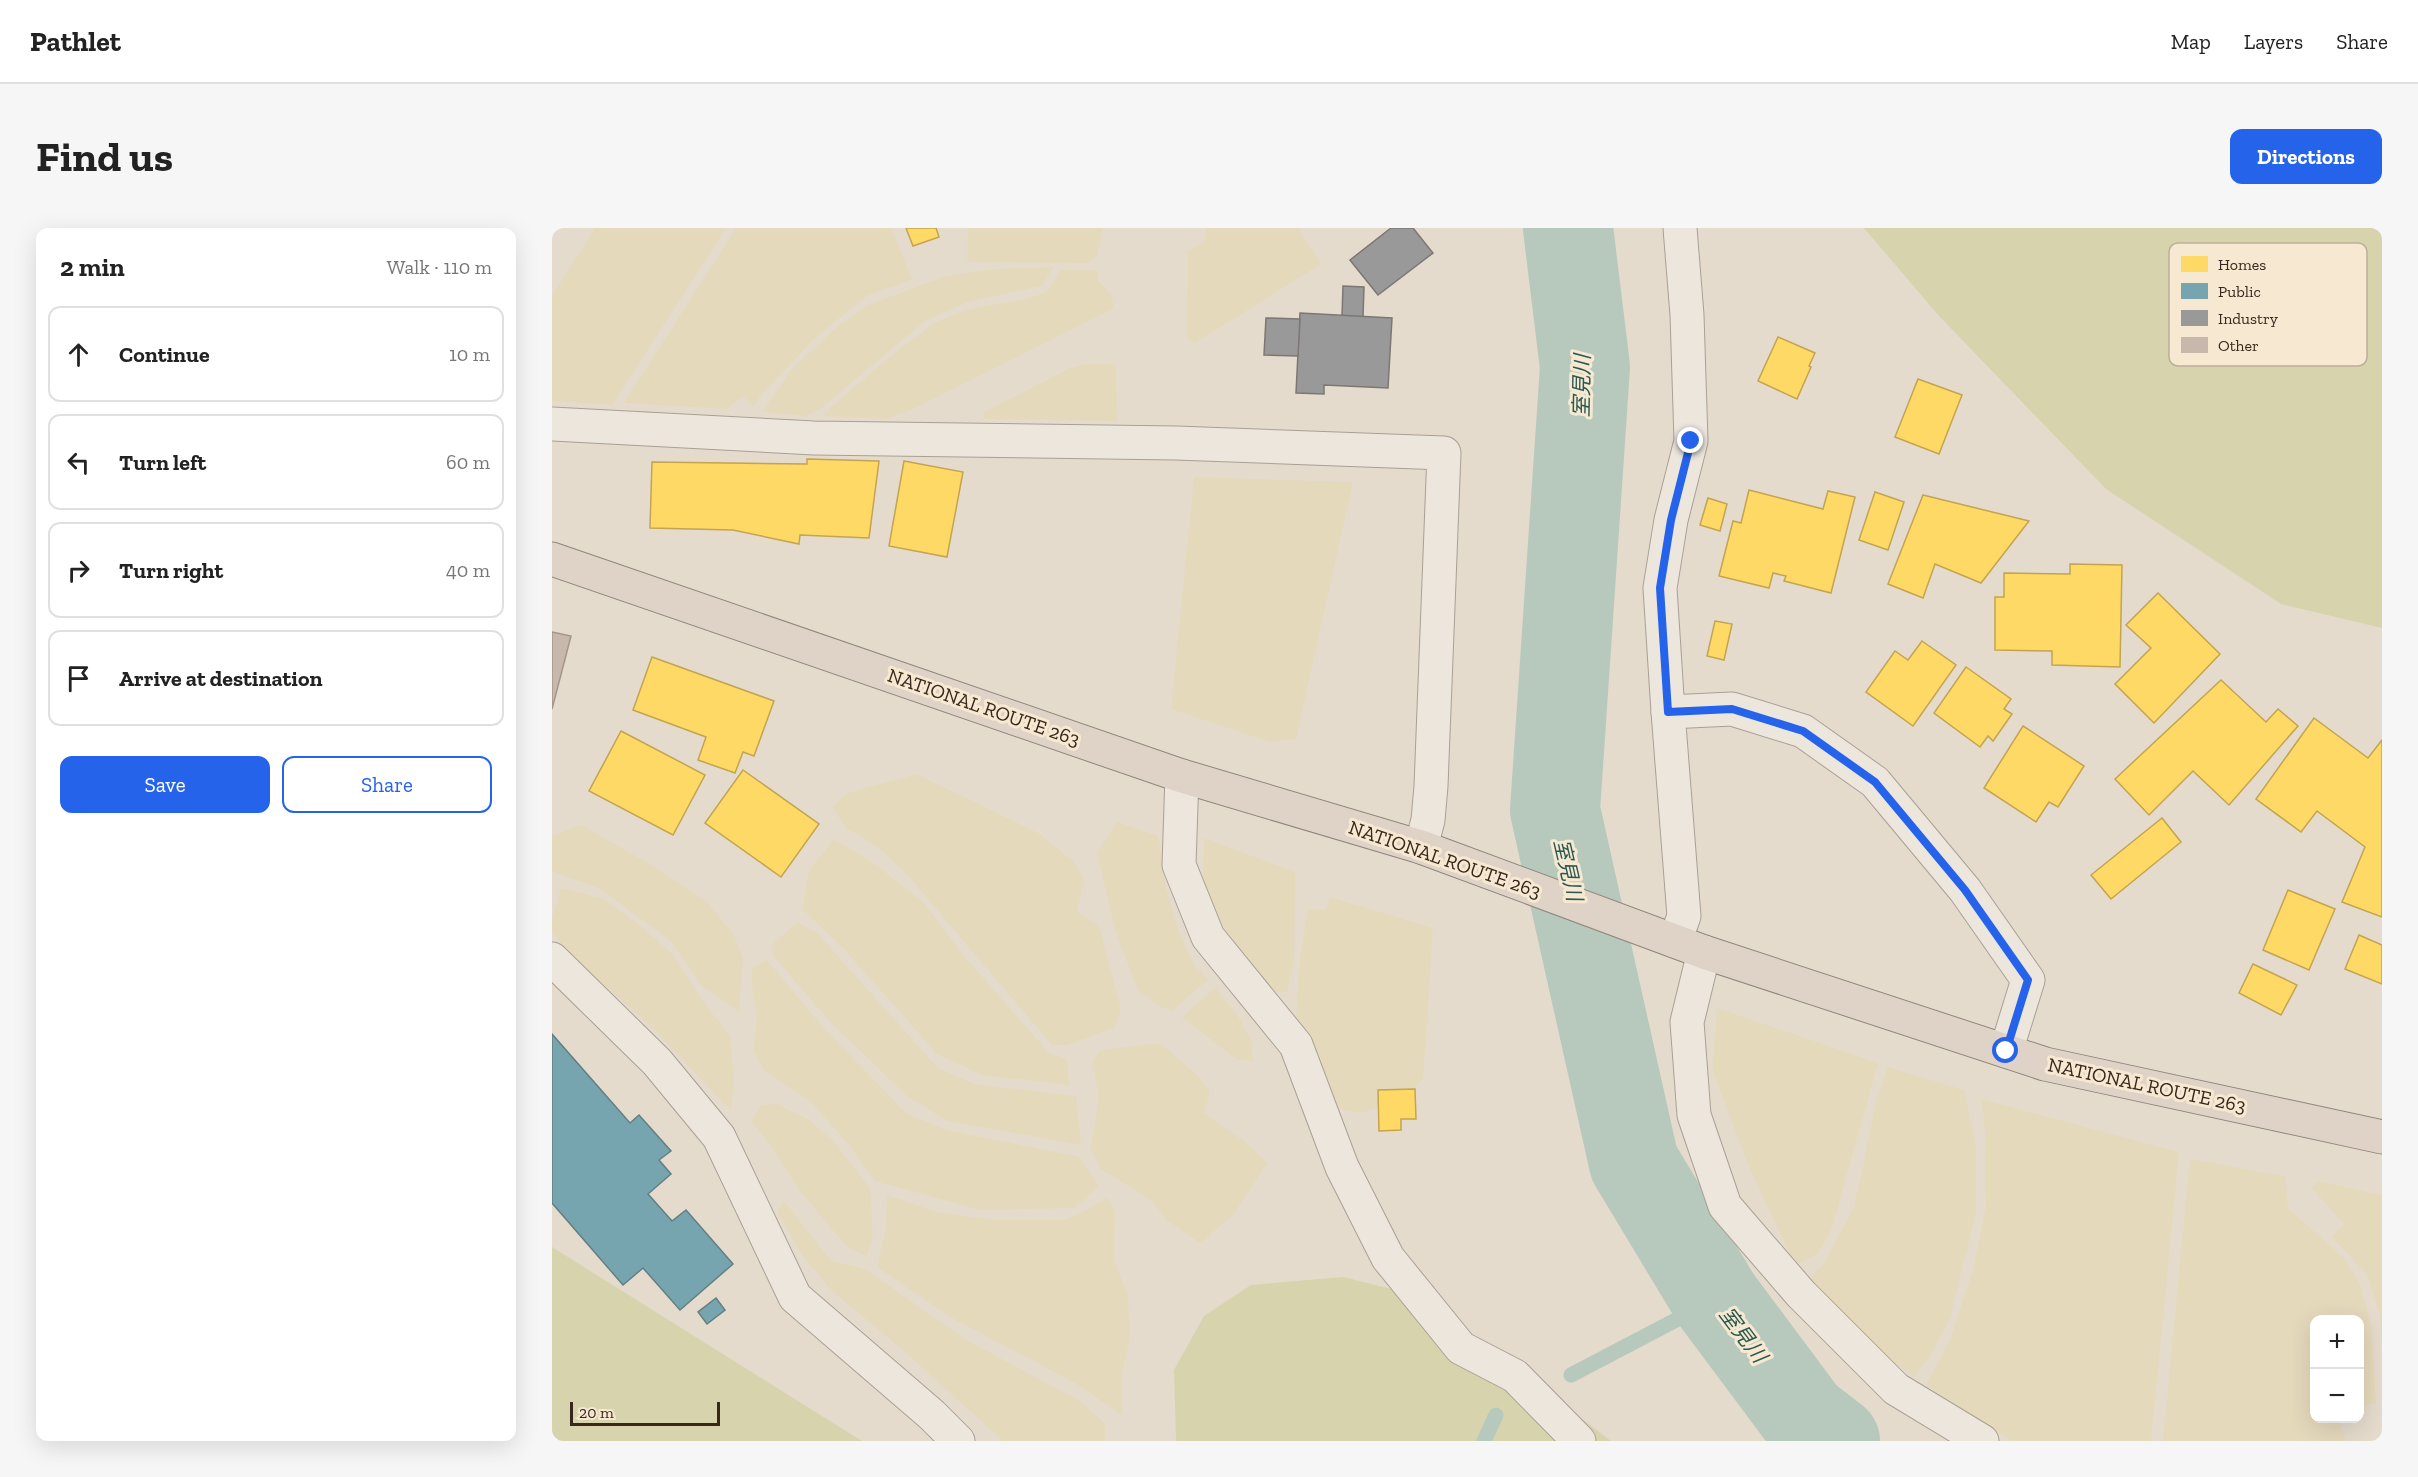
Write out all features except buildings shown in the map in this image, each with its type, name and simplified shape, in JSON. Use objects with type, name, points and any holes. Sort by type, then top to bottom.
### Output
[{"type":"highway","name":"NATIONAL ROUTE 263","points":[[552,559],[1182,776],[1433,851],[1689,947],[2045,1064],[2382,1137]]},
{"type":"street","points":[[1680,228],[1691,441],[1671,520],[1660,588],[1684,916],[1689,947],[1687,1022],[1694,1115],[1725,1206],[1801,1294],[1896,1389],[1982,1441]]},
{"type":"street","points":[[552,424],[814,438],[1176,443],[1444,453],[1428,820],[1433,851]]},
{"type":"street","points":[[1668,712],[1732,709],[1803,731],[1875,782],[1965,890],[2028,980],[2006,1051]]},
{"type":"street","points":[[1182,776],[1179,865],[1208,937],[1296,1045],[1342,1167],[1388,1258],[1461,1348],[1515,1376],[1579,1441]]},
{"type":"street","points":[[552,959],[657,1062],[719,1137],[795,1297],[932,1415],[958,1441]]},
{"type":"shaded area","points":[[595,228],[726,228],[612,405],[552,401],[552,296]]},
{"type":"shaded area","points":[[736,228],[891,228],[912,279],[867,296],[816,337],[761,395],[753,407],[743,396],[727,409],[624,403]]},
{"type":"shaded area","points":[[968,228],[1103,228],[1097,255],[1088,263],[967,262]]},
{"type":"shaded area","points":[[1207,228],[1298,228],[1321,264],[1195,343],[1187,338],[1188,251],[1204,242]]},
{"type":"shaded area","points":[[1864,228],[2382,228],[2382,628],[2281,604],[2106,489],[1939,316]]},
{"type":"shaded area","points":[[1054,267],[1042,286],[967,302],[925,321],[820,409],[806,416],[762,412],[792,369],[836,328],[868,305],[946,276],[995,269]]},
{"type":"shaded area","points":[[1061,270],[1097,270],[1098,281],[1111,294],[1114,308],[890,419],[824,416],[829,409],[892,355],[934,323],[965,310],[1026,299],[1047,292]]},
{"type":"shaded area","points":[[1086,364],[1116,364],[1117,421],[984,419],[984,412],[1070,368]]},
{"type":"shaded area","points":[[1194,477],[1353,482],[1296,739],[1270,742],[1171,709]]},
{"type":"shaded area","points":[[917,774],[1040,834],[1074,862],[1084,879],[1077,912],[1099,926],[1121,1009],[1115,1027],[1068,1045],[1052,1045],[909,877],[879,848],[846,828],[832,807],[847,793]]},
{"type":"shaded area","points":[[1117,822],[1158,836],[1167,892],[1178,929],[1194,966],[1208,979],[1172,1011],[1159,1006],[1138,990],[1116,933],[1097,853]]},
{"type":"shaded area","points":[[581,825],[655,867],[707,902],[734,935],[743,958],[739,1011],[702,986],[670,940],[600,889],[552,871],[552,836]]},
{"type":"shaded area","points":[[1204,838],[1295,872],[1294,959],[1287,992],[1274,992],[1234,945],[1212,906],[1203,882]]},
{"type":"shaded area","points":[[834,839],[875,864],[923,902],[965,957],[1049,1053],[1067,1059],[1069,1085],[982,1075],[937,1054],[844,949],[802,909],[809,871]]},
{"type":"shaded area","points":[[561,888],[602,898],[642,927],[673,955],[704,1003],[730,1036],[734,1079],[731,1111],[655,1030],[574,958],[552,932],[552,921]]},
{"type":"shaded area","points":[[1330,897],[1433,928],[1423,1079],[1401,1100],[1360,1113],[1330,1107],[1320,1055],[1296,1022],[1300,958],[1308,910],[1326,909]]},
{"type":"shaded area","points":[[798,922],[817,933],[938,1068],[974,1084],[1076,1096],[1081,1145],[947,1121],[907,1096],[830,1022],[773,955],[773,943]]},
{"type":"shaded area","points":[[767,960],[822,1026],[906,1113],[943,1129],[1079,1157],[1099,1186],[1074,1208],[980,1210],[875,1181],[849,1145],[811,1102],[763,1070],[754,1049],[757,1013],[752,985],[752,968]]},
{"type":"shaded area","points":[[1215,988],[1238,1016],[1251,1041],[1253,1061],[1237,1060],[1182,1017]]},
{"type":"shaded area","points":[[1717,1008],[1878,1063],[1832,1228],[1818,1254],[1795,1265],[1748,1165],[1713,1071]]},
{"type":"shaded area","points":[[1160,1043],[1197,1075],[1210,1092],[1204,1113],[1247,1143],[1267,1163],[1233,1215],[1200,1243],[1167,1220],[1151,1200],[1101,1169],[1091,1148],[1099,1096],[1092,1062],[1101,1050]]},
{"type":"shaded area","points":[[1888,1067],[1964,1090],[1976,1147],[1976,1212],[1950,1318],[1929,1358],[1914,1377],[1877,1350],[1809,1279],[1825,1262],[1854,1207],[1877,1100]]},
{"type":"shaded area","points":[[1981,1099],[2179,1152],[2151,1441],[2013,1441],[1973,1419],[1926,1385],[1950,1340],[1973,1270],[1986,1206],[1985,1130]]},
{"type":"shaded area","points":[[777,1104],[808,1119],[833,1141],[870,1188],[873,1234],[867,1257],[846,1246],[800,1191],[768,1142],[751,1121],[761,1105]]},
{"type":"shaded area","points":[[2190,1159],[2285,1176],[2288,1208],[2344,1258],[2360,1284],[2372,1328],[2376,1403],[2364,1406],[2364,1315],[2310,1315],[2310,1423],[2339,1423],[2346,1441],[2163,1441]]},
{"type":"shaded area","points":[[2317,1181],[2382,1195],[2382,1349],[2380,1316],[2367,1274],[2332,1237],[2344,1224],[2312,1188]]},
{"type":"shaded area","points":[[887,1195],[937,1212],[994,1220],[1065,1220],[1107,1198],[1115,1211],[1114,1259],[1128,1296],[1130,1337],[1122,1375],[1122,1415],[1075,1383],[952,1318],[877,1267],[886,1229]]},
{"type":"shaded area","points":[[784,1201],[831,1261],[865,1269],[968,1341],[1080,1401],[1105,1423],[1105,1441],[1003,1441],[905,1352],[833,1292],[801,1254],[777,1211]]},
{"type":"shaded area","points":[[552,1247],[862,1441],[552,1441]]},
{"type":"shaded area","points":[[1343,1277],[1424,1297],[1611,1441],[1176,1441],[1174,1370],[1204,1316],[1251,1285]]},
{"type":"waterway","name":"室見川","points":[[1568,228],[1585,367],[1555,810],[1634,1163],[1716,1299],[1804,1417],[1835,1441]]},
{"type":"waterway","points":[[1571,1375],[1716,1299]]},
{"type":"waterway","points":[[1484,1441],[1496,1415]]},
{"type":"route","points":[[1691,441],[1671,520],[1660,588],[1668,712],[1732,709],[1803,731],[1875,782],[1965,890],[2028,980],[2006,1051]]}]
